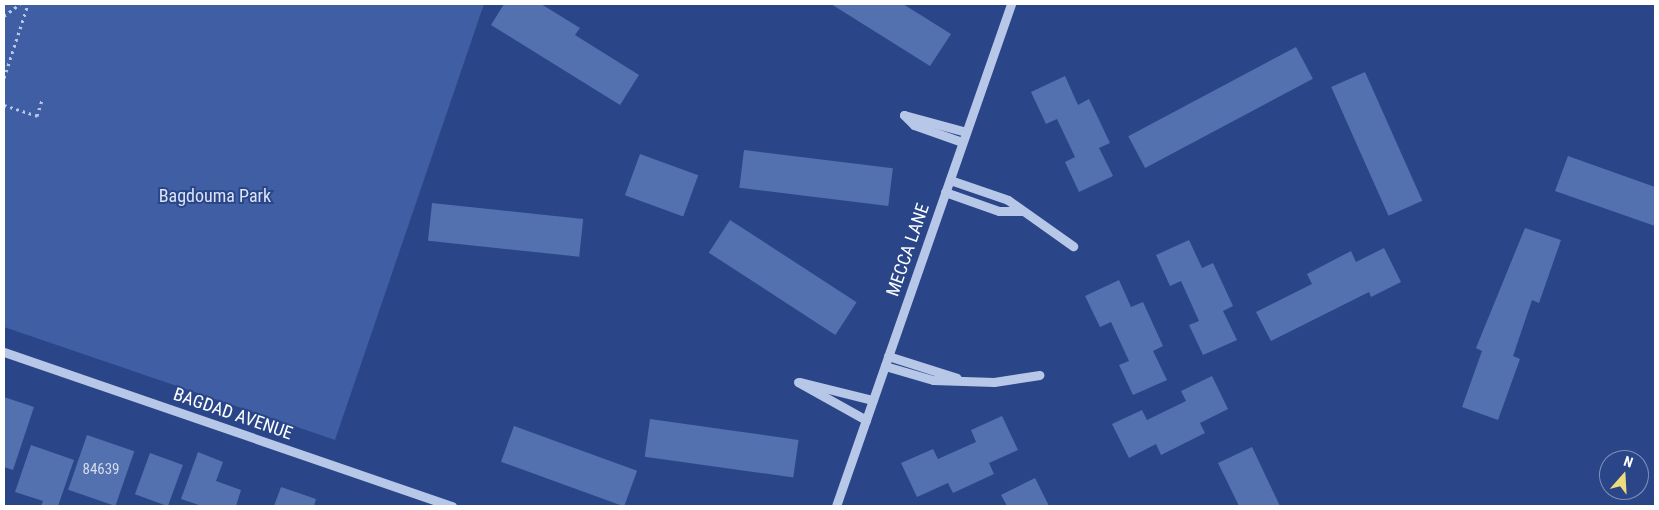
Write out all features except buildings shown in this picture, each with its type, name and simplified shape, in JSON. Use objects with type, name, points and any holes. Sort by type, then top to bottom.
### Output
[{"type":"street","name":"MECCA LANE","points":[[836,506],[1011,4]]},
{"type":"street","points":[[962,142],[914,125],[904,115],[966,132]]},
{"type":"street","points":[[950,180],[1008,200],[1073,246]]},
{"type":"street","points":[[945,192],[999,211],[1022,211]]},
{"type":"street","name":"BAGDAD AVENUE","points":[[4,352],[452,506]]},
{"type":"street","points":[[888,356],[959,379]]},
{"type":"street","points":[[885,366],[933,380],[959,379],[994,382],[1039,375]]},
{"type":"street","points":[[866,420],[798,382],[873,400]]},
{"type":"path","points":[[4,16],[20,4]]},
{"type":"path","points":[[4,78],[28,4]]},
{"type":"path","points":[[4,104],[37,116],[42,100]]},
{"type":"green space","name":"Bagdouma Park","points":[[4,4],[484,4],[335,440],[4,327]]}]
